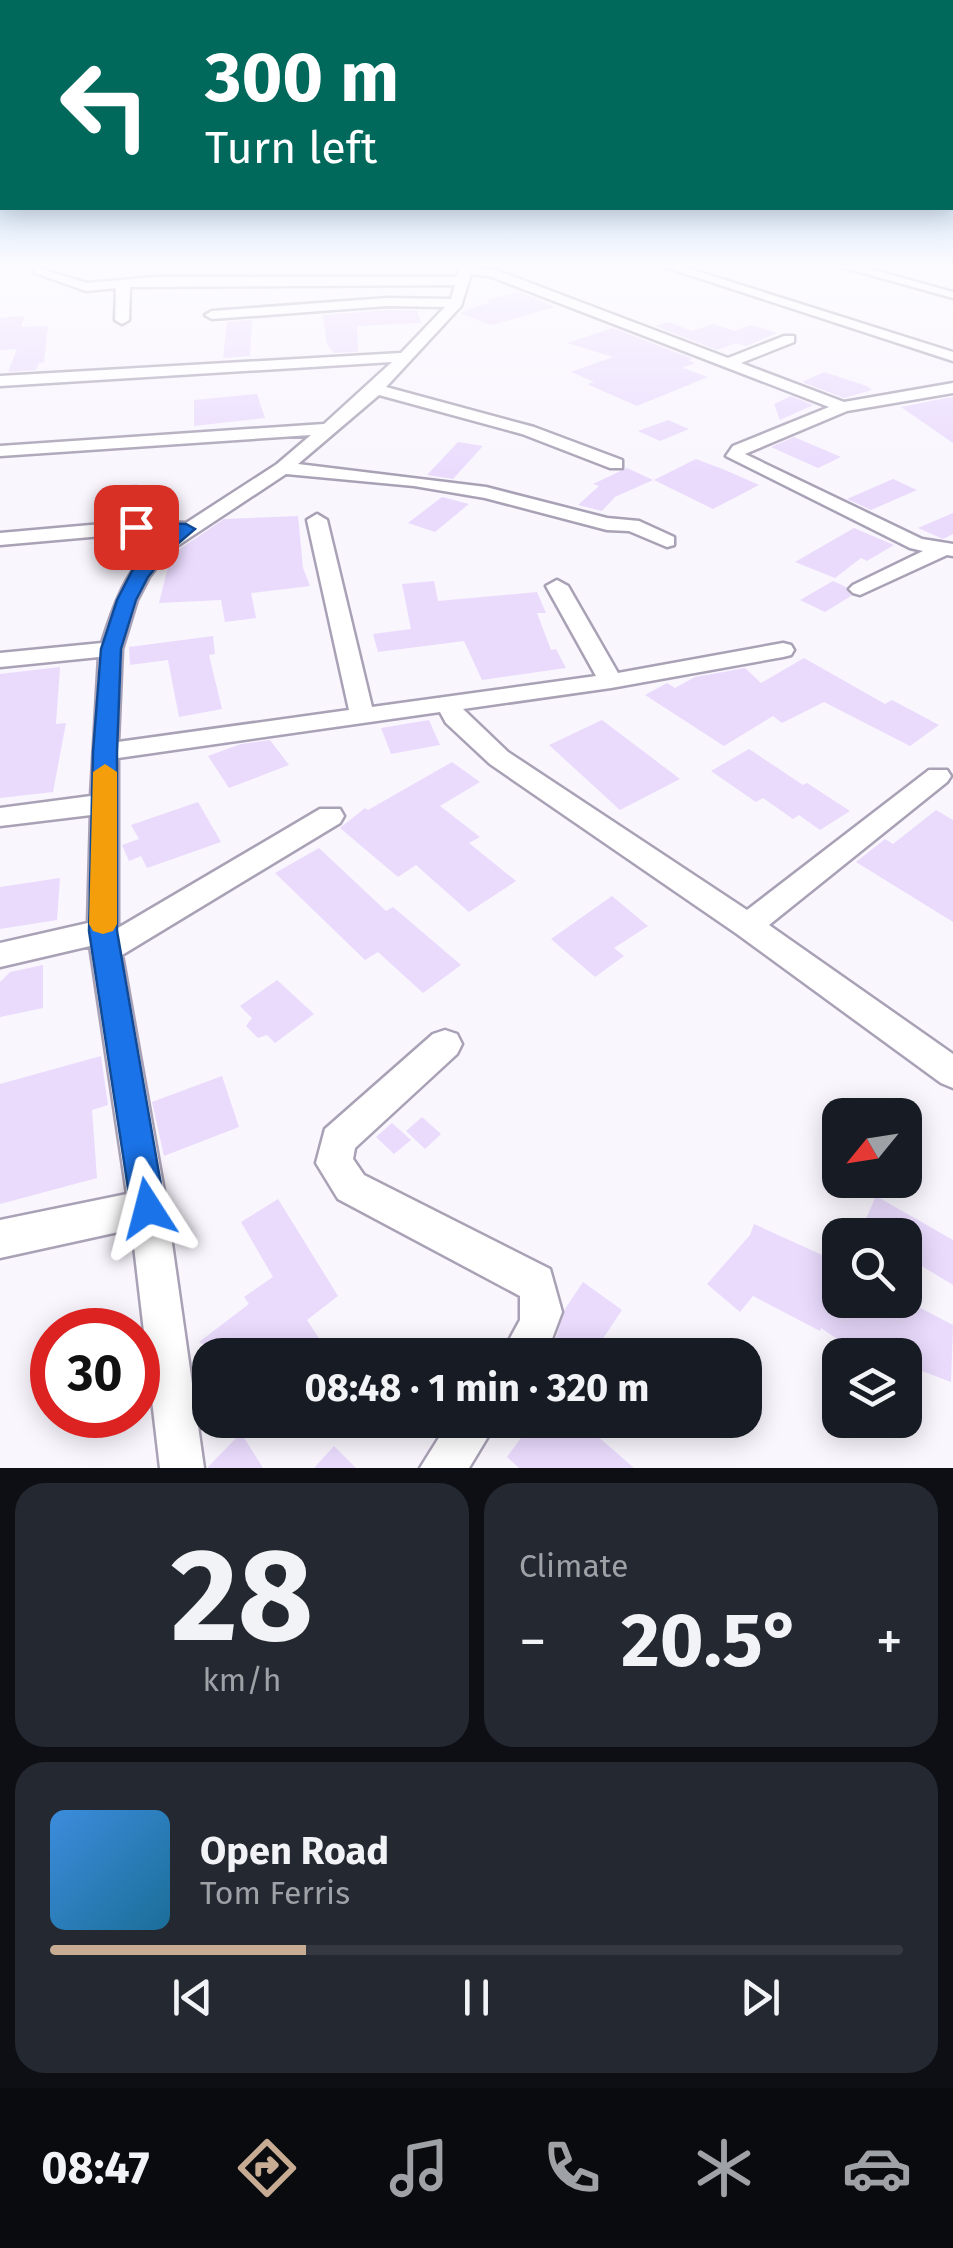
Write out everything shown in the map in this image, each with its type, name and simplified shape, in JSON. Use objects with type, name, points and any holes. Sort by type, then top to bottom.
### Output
[{"type":"street","points":[[182,1468],[148,1208],[104,941],[105,752],[111,649],[126,600],[139,575],[161,548],[283,468],[376,388],[408,357],[423,336]]},
{"type":"street","points":[[654,336],[843,408]]},
{"type":"street","points":[[885,336],[953,357]]},
{"type":"street","points":[[728,364],[789,339]]},
{"type":"street","points":[[0,382],[113,368],[408,357]]},
{"type":"street","points":[[376,388],[556,438],[616,464]]},
{"type":"street","points":[[947,550],[917,544],[735,456],[740,450],[843,408],[953,388]]},
{"type":"street","points":[[0,450],[331,429]]},
{"type":"street","points":[[283,468],[414,481],[486,493],[607,524],[632,525],[667,541]]},
{"type":"street","points":[[317,520],[362,714]]},
{"type":"street","points":[[0,539],[136,527],[186,529]]},
{"type":"street","points":[[860,589],[947,550]]},
{"type":"street","points":[[557,586],[611,681]]},
{"type":"street","points":[[0,660],[111,649]]},
{"type":"street","points":[[105,752],[611,681],[783,650]]},
{"type":"street","points":[[448,702],[455,718],[491,752],[748,926],[953,1072]]},
{"type":"street","points":[[748,926],[938,776]]},
{"type":"street","points":[[0,817],[104,804]]},
{"type":"street","points":[[0,955],[104,941],[330,816]]},
{"type":"street","points":[[444,1044],[338,1140],[334,1163],[350,1187],[536,1283],[545,1305],[533,1338]]},
{"type":"street","points":[[0,1240],[148,1208]]},
{"type":"street","points":[[442,1468],[463,1438]]},
{"type":"building","points":[[0,336],[47,336],[44,362],[36,370],[8,372],[17,349],[0,350]]},
{"type":"building","points":[[225,336],[251,336],[250,356],[223,358]]},
{"type":"building","points":[[326,336],[357,336],[358,352],[334,353]]},
{"type":"building","points":[[590,336],[632,336],[693,359],[688,360],[695,363],[683,368],[708,377],[637,406],[587,384],[594,382],[571,372],[613,357],[567,343]]},
{"type":"building","points":[[680,336],[771,336],[746,346],[736,343],[717,350]]},
{"type":"building","points":[[824,372],[872,390],[844,398],[802,382]]},
{"type":"building","points":[[257,394],[265,418],[194,426],[194,400]]},
{"type":"building","points":[[791,396],[813,405],[780,420],[774,404]]},
{"type":"building","points":[[953,397],[953,443],[901,407],[946,398]]},
{"type":"building","points":[[668,420],[689,429],[660,441],[638,431]]},
{"type":"building","points":[[794,437],[841,457],[818,468],[771,447]]},
{"type":"building","points":[[458,442],[483,446],[453,479],[427,475]]},
{"type":"building","points":[[696,459],[759,485],[713,509],[654,480]]},
{"type":"building","points":[[627,468],[653,480],[615,497],[602,511],[578,505],[599,486],[593,484]]},
{"type":"building","points":[[893,479],[917,490],[871,510],[847,499]]},
{"type":"building","points":[[138,484],[139,513],[112,516],[112,487]]},
{"type":"building","points":[[442,497],[469,504],[435,532],[408,523]]},
{"type":"building","points":[[953,513],[953,534],[943,539],[918,528]]},
{"type":"building","points":[[298,516],[303,568],[310,586],[251,593],[256,618],[225,622],[221,600],[159,603],[171,555],[224,519]]},
{"type":"building","points":[[854,528],[894,545],[867,561],[861,558],[835,578],[795,562]]},
{"type":"building","points":[[434,581],[438,601],[537,592],[546,613],[537,613],[551,650],[556,649],[566,668],[482,680],[464,641],[378,652],[373,634],[411,629],[402,584]]},
{"type":"building","points":[[833,581],[846,587],[851,596],[825,612],[800,600]]},
{"type":"building","points":[[213,636],[215,654],[209,655],[222,709],[179,717],[168,660],[130,665],[129,647]]},
{"type":"building","points":[[804,658],[885,704],[892,700],[939,725],[910,746],[824,702],[782,723],[773,716],[724,746],[645,695],[667,683],[675,688],[695,677],[745,668],[761,683]]},
{"type":"building","points":[[60,667],[56,724],[66,723],[53,792],[0,798],[0,674]]},
{"type":"building","points":[[429,720],[440,745],[391,754],[381,728]]},
{"type":"building","points":[[602,720],[680,779],[620,810],[549,745]]},
{"type":"building","points":[[270,740],[289,765],[229,788],[208,756],[241,744]]},
{"type":"building","points":[[749,749],[850,811],[820,830],[799,815],[793,819],[763,798],[756,802],[711,771]]},
{"type":"building","points":[[452,762],[480,782],[440,806],[480,837],[469,843],[516,881],[469,912],[416,865],[398,877],[340,828],[365,808],[368,810]]},
{"type":"building","points":[[198,802],[221,842],[147,868],[141,856],[129,861],[122,845],[139,839],[131,825]]},
{"type":"building","points":[[936,810],[953,820],[953,922],[856,862],[885,839],[893,844]]},
{"type":"building","points":[[319,848],[386,911],[393,907],[461,965],[423,993],[378,952],[365,960],[275,873]]},
{"type":"building","points":[[60,878],[57,920],[0,929],[0,887]]},
{"type":"building","points":[[612,896],[648,926],[614,948],[624,956],[595,977],[551,939]]},
{"type":"building","points":[[43,965],[43,1008],[0,1017],[0,982],[10,972]]},
{"type":"building","points":[[277,980],[314,1014],[275,1043],[267,1035],[258,1038],[246,1026],[252,1018],[240,1006]]},
{"type":"building","points":[[101,1056],[108,1105],[92,1110],[97,1178],[0,1204],[0,1084]]},
{"type":"building","points":[[222,1076],[239,1127],[164,1156],[152,1102]]},
{"type":"building","points":[[422,1117],[441,1134],[425,1149],[406,1131]]},
{"type":"building","points":[[392,1123],[411,1140],[394,1154],[376,1137]]},
{"type":"building","points":[[875,1198],[880,1198],[914,1218],[866,1218]]},
{"type":"building","points":[[278,1199],[338,1296],[307,1320],[319,1338],[204,1338],[249,1304],[244,1297],[273,1277],[241,1222]]},
{"type":"building","points":[[922,1222],[953,1240],[953,1285],[922,1266]]},
{"type":"building","points":[[754,1224],[822,1255],[822,1318],[922,1318],[922,1309],[953,1325],[951,1382],[922,1371],[922,1338],[836,1338],[753,1296],[740,1312],[707,1284],[750,1235]]},
{"type":"building","points":[[583,1282],[622,1310],[603,1338],[556,1338],[565,1309]]},
{"type":"building","points":[[236,1438],[244,1438],[263,1468],[208,1468]]},
{"type":"building","points":[[521,1438],[600,1438],[634,1468],[519,1468],[507,1457]]},
{"type":"building","points":[[334,1446],[356,1468],[314,1468]]},
{"type":"slow traffic","points":[[103,924],[105,772]]},
{"type":"route","points":[[136,527],[186,529],[161,548],[139,575],[126,600],[111,649],[105,752],[103,931],[148,1208]]}]
